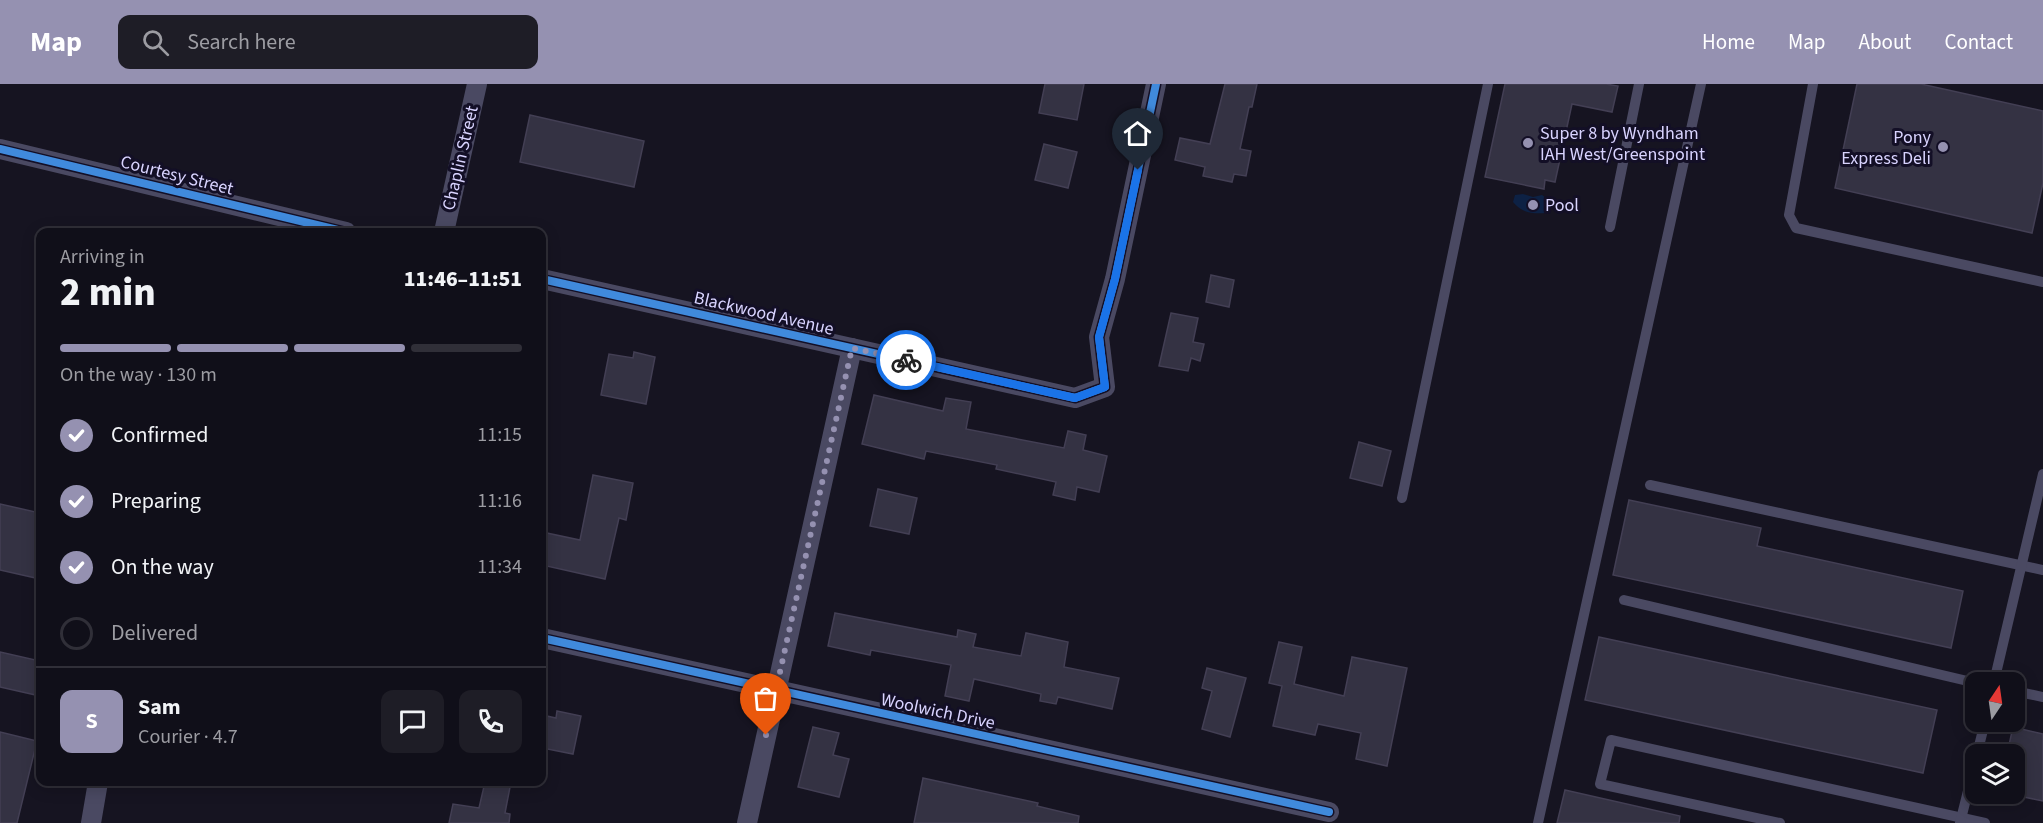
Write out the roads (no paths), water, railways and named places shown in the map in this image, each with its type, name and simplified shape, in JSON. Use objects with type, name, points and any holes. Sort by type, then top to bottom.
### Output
[{"type":"street","name":"Chaplin Street","points":[[445,228],[477,84]]},
{"type":"street","name":"Blackwood Avenue","points":[[546,280],[1075,398],[1105,387],[1099,337],[1115,279],[1156,84]]},
{"type":"street","name":"Courtesy Street","points":[[0,149],[329,228]]},
{"type":"street","points":[[747,823],[852,348]]},
{"type":"street","name":"Woolwich Drive","points":[[546,639],[1329,812]]},
{"type":"street","points":[[91,823],[97,786]]},
{"type":"lane","points":[[1402,498],[1488,84]]},
{"type":"lane","points":[[1610,227],[1638,84]]},
{"type":"lane","points":[[1538,823],[1701,84]]},
{"type":"lane","points":[[1813,84],[1789,215],[1796,228],[2043,282]]},
{"type":"lane","points":[[1996,672],[2043,474]]},
{"type":"lane","points":[[1650,485],[2043,570]]},
{"type":"lane","points":[[1624,600],[1965,680]]},
{"type":"lane","points":[[2025,693],[2043,697]]},
{"type":"lane","points":[[1780,823],[1600,784],[1611,740],[1960,820],[1985,823]]},
{"type":"lane","points":[[1960,820],[1965,801]]},
{"type":"water","name":"Pool","points":[[1523,194],[1533,197],[1542,195],[1550,201],[1550,208],[1546,213],[1524,211],[1513,202],[1515,195]]},
{"type":"place","name":"Super 8 by Wyndham IAH West/Greenspoint","points":[[1528,143]]},
{"type":"place","name":"Pony Express Deli","points":[[1943,147]]},
{"type":"place","name":"Pool","points":[[1533,205]]}]
